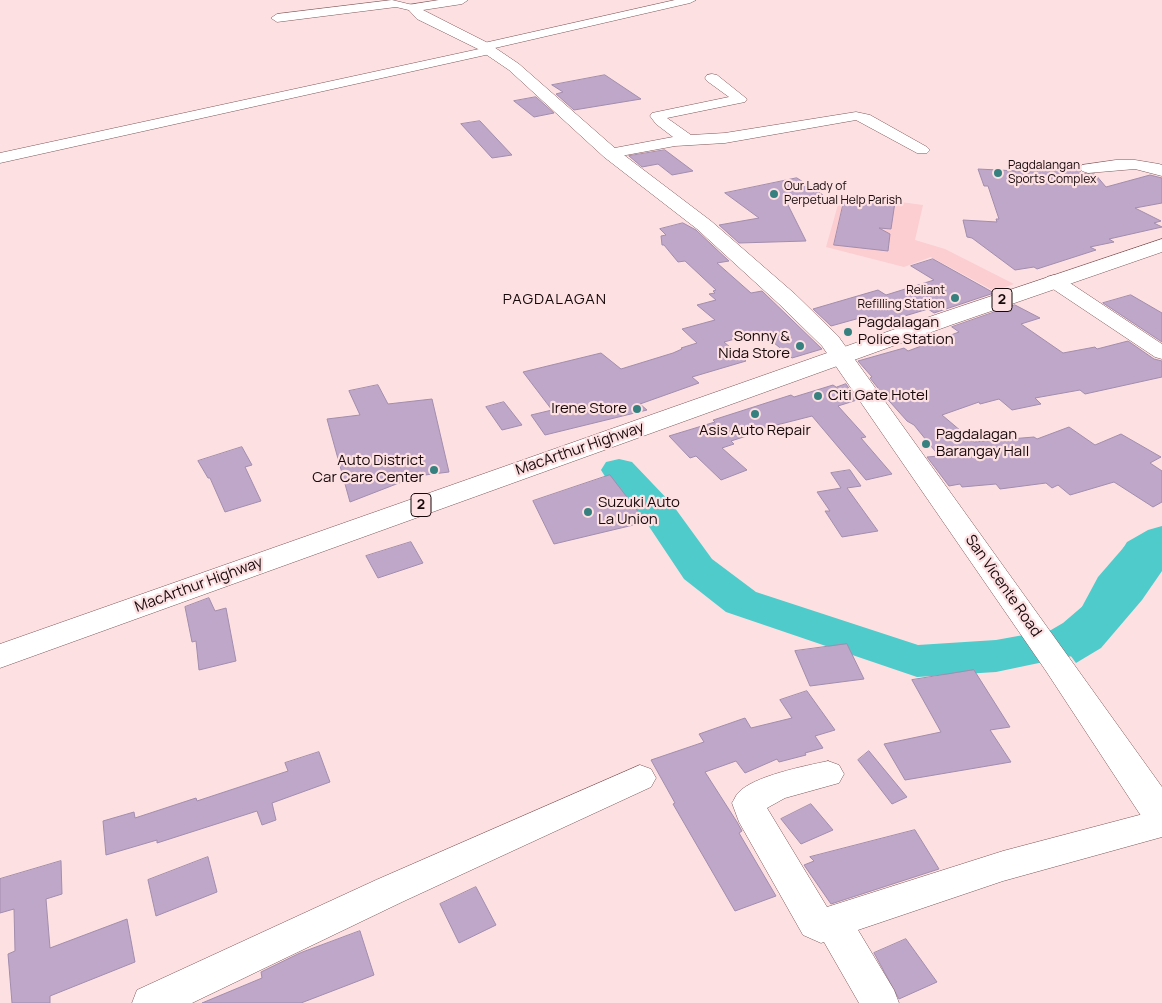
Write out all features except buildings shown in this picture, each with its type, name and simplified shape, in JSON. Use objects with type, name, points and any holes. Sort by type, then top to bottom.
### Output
[{"type":"main road","points":[[413,8],[462,0]]},
{"type":"main road","name":"San Vicente Road","points":[[413,8],[422,16],[487,48],[514,67],[610,153],[704,225],[830,341],[1025,617],[1162,817]]},
{"type":"main road","name":"MacArthur Highway","points":[[0,656],[1054,282],[1162,246]]},
{"type":"street","points":[[0,158],[690,0]]},
{"type":"street","points":[[277,18],[396,3],[413,8]]},
{"type":"street","points":[[688,140],[661,121],[657,116],[740,100],[712,78]]},
{"type":"street","points":[[610,153],[688,140],[725,138],[856,116],[865,118],[922,150]]},
{"type":"street","points":[[1088,168],[1141,166],[1156,168],[1162,171]]},
{"type":"street","points":[[1054,282],[1162,353]]},
{"type":"street","points":[[828,774],[767,792],[754,798],[749,803],[751,812],[816,923],[821,926],[1003,866],[1162,823]]},
{"type":"street","points":[[151,1003],[389,891],[640,778]]},
{"type":"street","points":[[833,923],[880,1003]]},
{"type":"shaded area","points":[[841,194],[923,205],[915,240],[945,249],[1014,284],[994,291],[931,257],[904,267],[826,247]]},
{"type":"water","points":[[1162,531],[1162,571],[1142,600],[1101,648],[1076,663],[1062,644],[1098,577],[1124,547]]},
{"type":"waterway","points":[[619,470],[659,513],[698,569],[741,602],[917,661],[996,656],[1062,644],[1078,634],[1106,609],[1141,551],[1162,539]]},
{"type":"place","name":"Pagdalangan Sports Complex","points":[[998,173]]},
{"type":"place","name":"Our Lady of Perpetual Help Parish","points":[[774,194]]},
{"type":"place","name":"Reliant Refilling Station","points":[[955,298]]},
{"type":"place","name":"Pagdalagan Police Station","points":[[848,332]]},
{"type":"place","name":"Sonny & Nida Store","points":[[800,346]]},
{"type":"place","name":"Citi Gate Hotel","points":[[818,396]]},
{"type":"place","name":"Irene Store","points":[[637,409]]},
{"type":"place","name":"Asis Auto Repair","points":[[755,414]]},
{"type":"place","name":"Pagdalagan Barangay Hall","points":[[926,444]]},
{"type":"place","name":"Auto District Car Care Center","points":[[434,470]]},
{"type":"place","name":"Suzuki Auto La Union","points":[[588,512]]},
{"type":"district","name":"PAGDALAGAN","points":[[555,300]]}]
